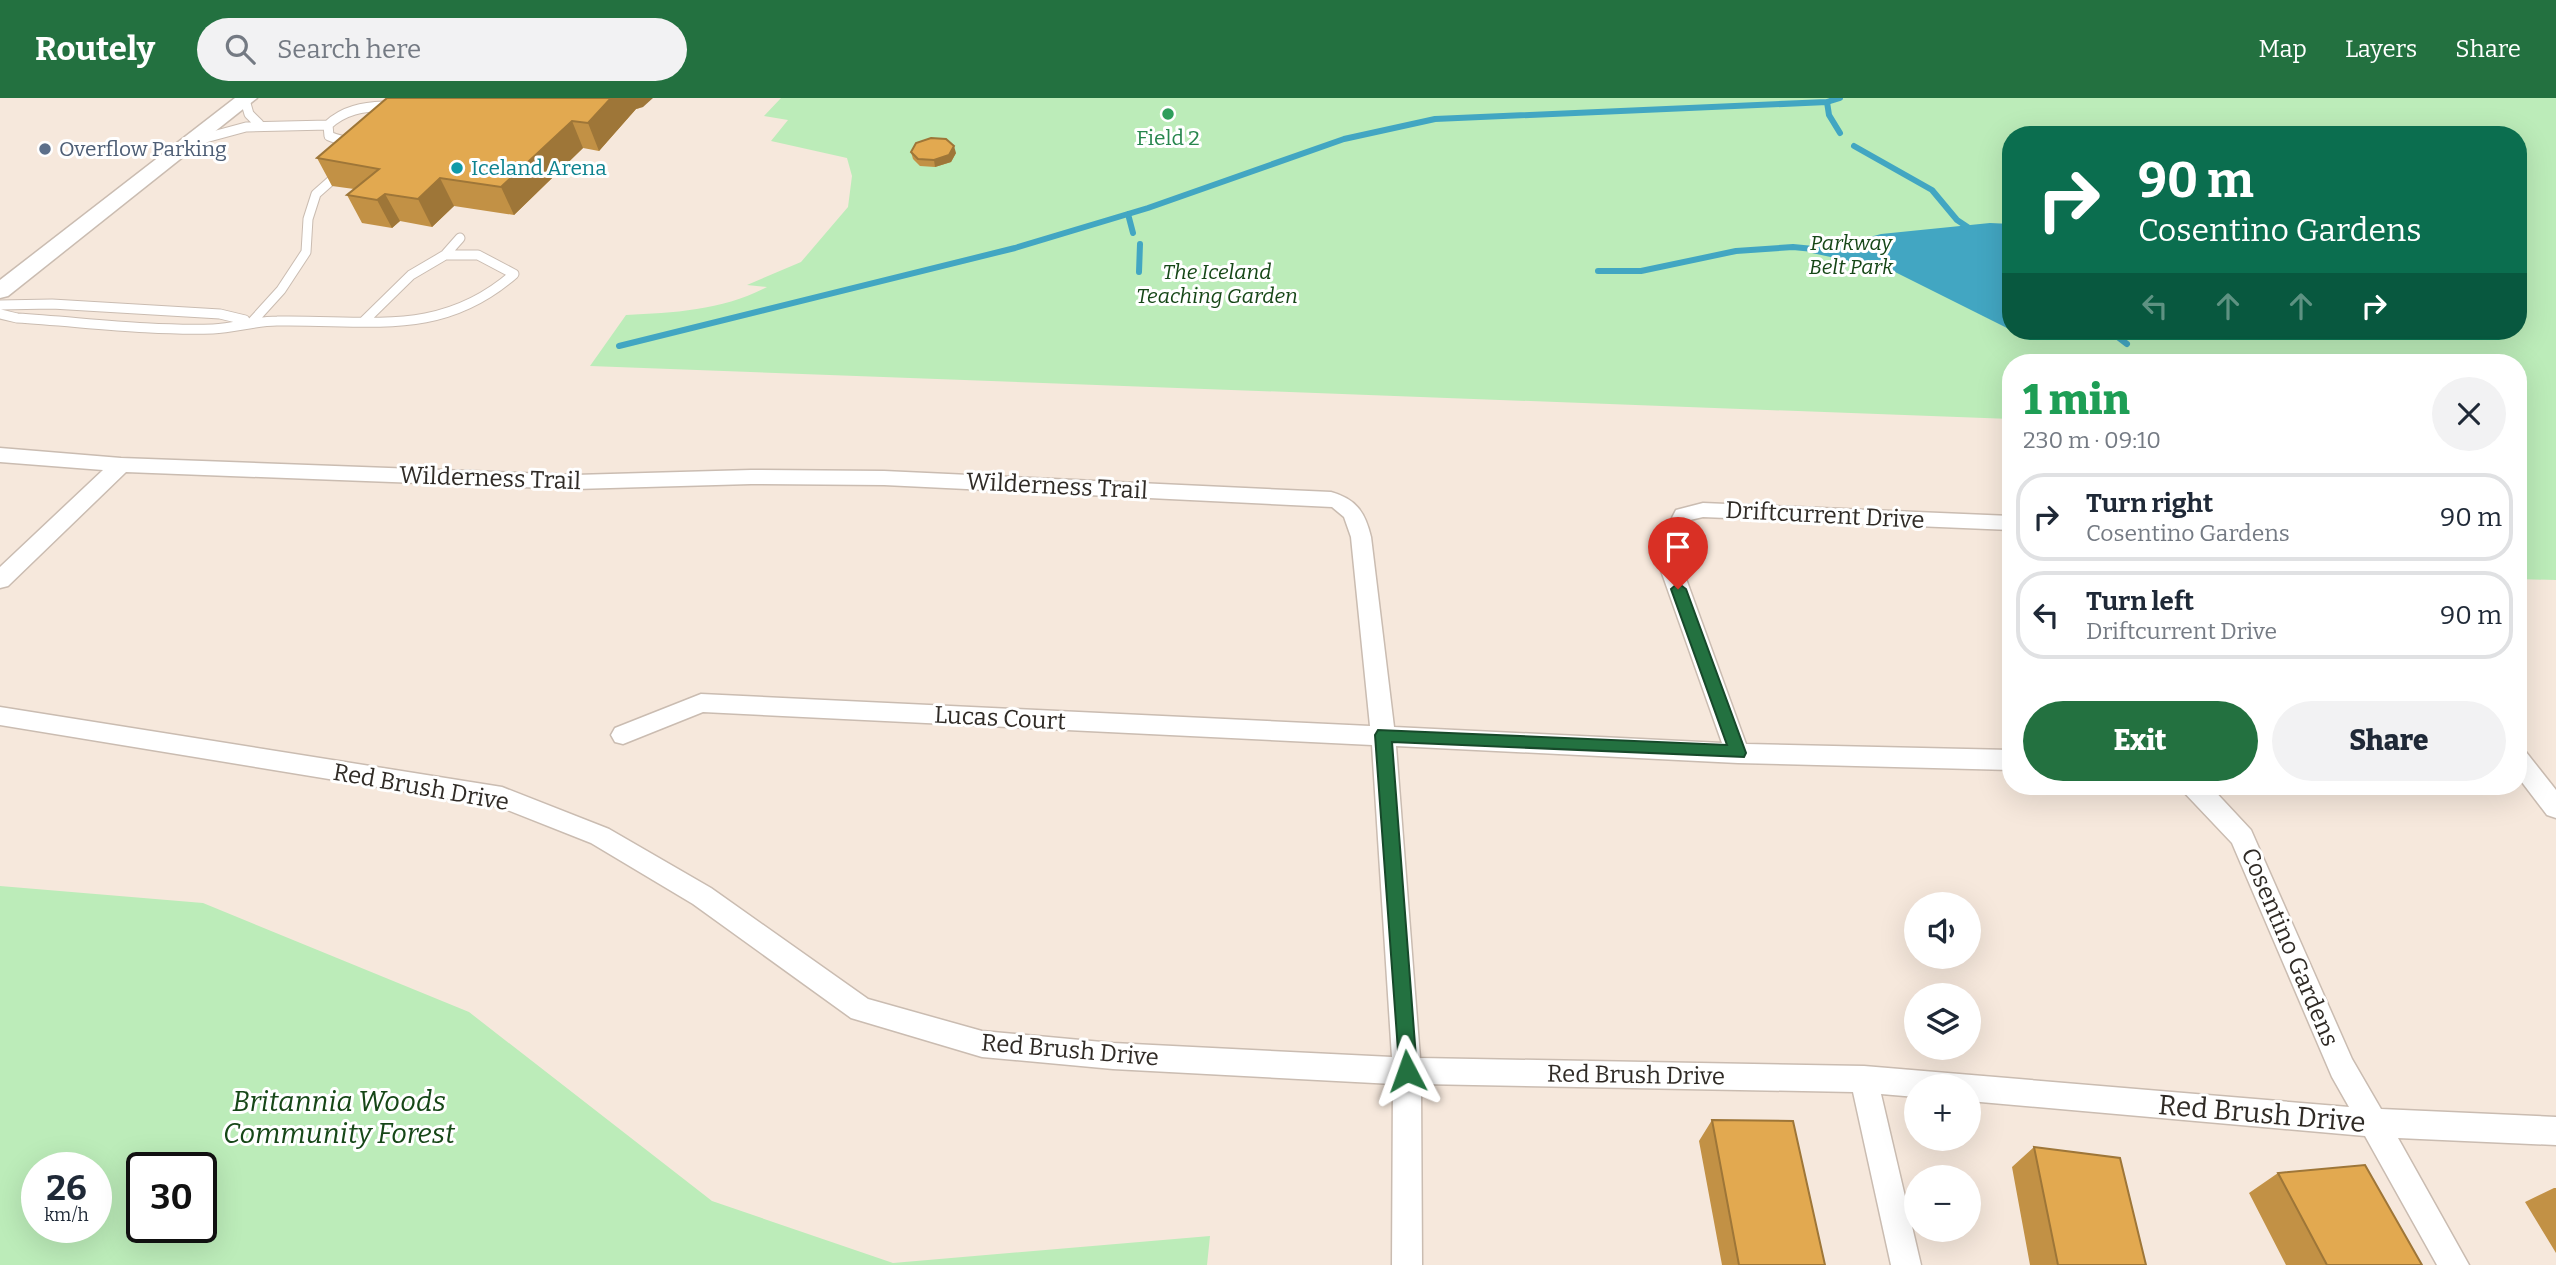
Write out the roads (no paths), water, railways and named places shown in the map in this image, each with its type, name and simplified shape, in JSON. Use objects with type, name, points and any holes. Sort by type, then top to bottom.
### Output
[{"type":"street","points":[[0,291],[195,141],[238,99]]},
{"type":"street","points":[[0,265],[238,99]]},
{"type":"street","name":"Wilderness Trail","points":[[0,455],[121,465],[575,482],[751,477],[884,478],[1296,498],[1324,496],[1342,503],[1357,517],[1383,735],[1407,1071],[1407,1265]]},
{"type":"street","points":[[0,580],[121,465]]},
{"type":"street","name":"Driftcurrent Drive","points":[[1738,753],[1670,565],[1668,545],[1672,530],[1683,515],[1723,510],[1753,514],[2002,523]]},
{"type":"street","name":"Lucas Court","points":[[623,735],[701,703],[1383,735]]},
{"type":"street","name":"Red Brush Drive","points":[[0,716],[502,797],[611,842],[702,896],[861,1009],[982,1044],[1113,1056],[1407,1071],[1864,1079],[1904,1082]]},
{"type":"street","points":[[1383,735],[1738,753],[2002,760]]},
{"type":"street","points":[[2527,771],[2556,808]]},
{"type":"street","name":"Cosentino Gardens","points":[[2204,795],[2242,837],[2342,1068],[2454,1265]]},
{"type":"street","points":[[1864,1079],[1906,1265]]},
{"type":"street","name":"Red Brush Drive","points":[[1981,1089],[2373,1123],[2556,1131]]},
{"type":"lane","points":[[238,99],[259,124]]},
{"type":"lane","points":[[195,141],[223,130],[259,124],[328,125],[341,115],[362,107],[384,106],[397,112],[398,122],[394,127],[364,140],[334,139],[328,136],[328,125]]},
{"type":"lane","points":[[364,140],[364,156]]},
{"type":"lane","points":[[0,314],[17,318],[216,329],[252,321],[281,289],[306,252],[308,219],[316,194],[347,167]]},
{"type":"lane","points":[[363,322],[411,275],[445,255],[460,238]]},
{"type":"lane","points":[[0,305],[41,303],[195,313],[252,321],[406,322],[442,316],[480,302],[498,292],[514,274],[478,255],[445,255]]},
{"type":"water","points":[[2002,224],[2002,326],[1891,270],[1812,253],[1881,234]]},
{"type":"waterway","points":[[1827,102],[1840,98]]},
{"type":"waterway","points":[[1128,214],[1344,139],[1435,119],[1827,102]]},
{"type":"waterway","points":[[1827,102],[1829,115],[1840,133]]},
{"type":"waterway","points":[[1854,146],[1932,190],[1957,220],[1972,230]]},
{"type":"waterway","points":[[619,346],[1015,248],[1128,214]]},
{"type":"waterway","points":[[1128,214],[1133,233]]},
{"type":"waterway","points":[[1139,272],[1140,244]]},
{"type":"waterway","points":[[1598,271],[1641,271],[1736,251],[1793,247],[1834,251]]},
{"type":"waterway","points":[[2122,340],[2127,344]]},
{"type":"place","name":"Field 2","points":[[1168,114]]},
{"type":"place","name":"Overflow Parking","points":[[45,149]]},
{"type":"place","name":"Iceland Arena","points":[[457,168]]},
{"type":"park label","name":"Parkway Belt Park","points":[[1851,255]]},
{"type":"park label","name":"The Iceland Teaching Garden","points":[[1217,284]]},
{"type":"park label","name":"Britannia Woods Community Forest","points":[[339,1117]]}]
